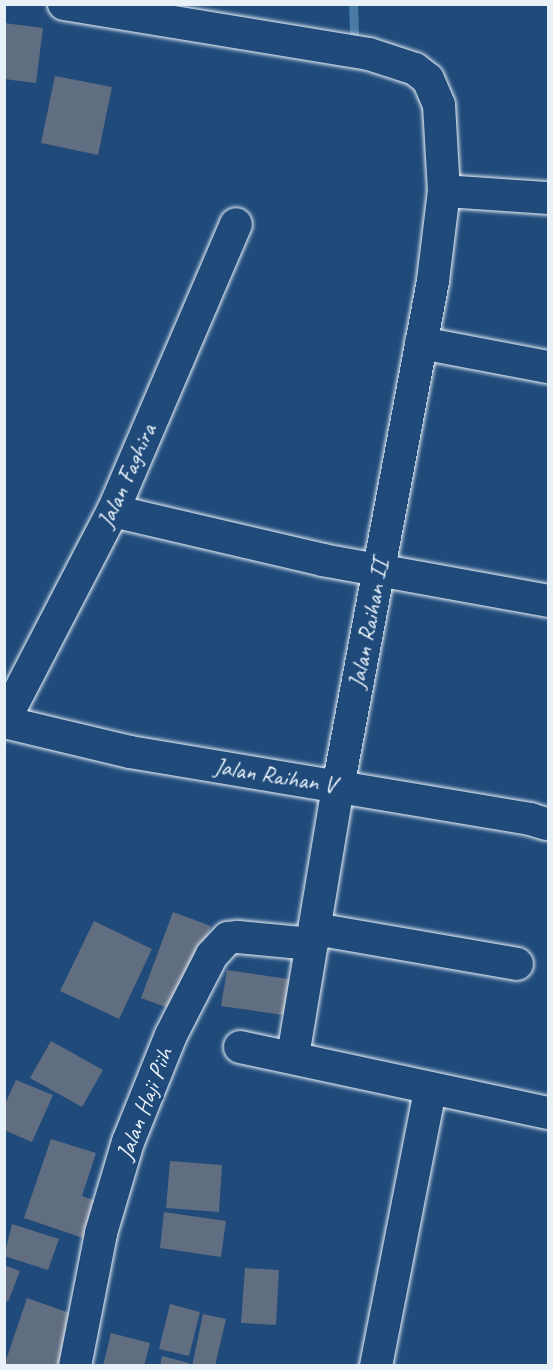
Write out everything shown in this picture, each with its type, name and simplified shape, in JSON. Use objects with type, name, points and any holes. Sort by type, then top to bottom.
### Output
[{"type":"street","name":"Jalan Raihan II","points":[[64,4],[369,54],[415,69],[428,79],[435,92],[444,191],[421,343],[338,787],[293,1057]]},
{"type":"street","points":[[444,191],[549,198]]},
{"type":"street","name":"Jalan Faghira","points":[[4,722],[113,511],[236,224]]},
{"type":"street","points":[[421,343],[549,367]]},
{"type":"street","points":[[113,511],[379,571],[549,601]]},
{"type":"street","name":"Jalan Raihan V","points":[[4,722],[130,752],[546,824]]},
{"type":"street","points":[[313,937],[517,964]]},
{"type":"street","name":"Jalan Haji Piih","points":[[75,1365],[101,1233],[128,1142],[171,1035],[212,955],[228,938],[313,937]]},
{"type":"street","points":[[240,1047],[293,1057],[430,1091],[548,1115]]},
{"type":"street","points":[[376,1365],[430,1091]]},
{"type":"building","points":[[4,23],[43,28],[36,83],[4,79]]},
{"type":"building","points":[[55,76],[112,87],[98,155],[41,143]]},
{"type":"building","points":[[173,912],[211,926],[179,1012],[141,998]]},
{"type":"building","points":[[94,921],[152,949],[119,1019],[60,991]]},
{"type":"building","points":[[227,970],[295,980],[290,1016],[221,1006]]},
{"type":"building","points":[[51,1041],[103,1070],[82,1107],[30,1078]]},
{"type":"building","points":[[16,1080],[53,1095],[32,1142],[4,1130],[4,1106]]},
{"type":"building","points":[[51,1139],[96,1153],[82,1196],[104,1204],[92,1241],[24,1218]]},
{"type":"building","points":[[170,1161],[222,1165],[219,1212],[166,1208]]},
{"type":"building","points":[[164,1212],[226,1221],[221,1257],[160,1248]]},
{"type":"building","points":[[12,1224],[59,1239],[48,1270],[4,1256]]},
{"type":"building","points":[[4,1265],[20,1271],[8,1302],[4,1300]]},
{"type":"building","points":[[245,1268],[279,1270],[276,1325],[241,1323]]},
{"type":"building","points":[[27,1298],[81,1317],[64,1366],[4,1366]]},
{"type":"building","points":[[170,1304],[200,1312],[189,1356],[159,1349]]},
{"type":"building","points":[[203,1314],[226,1319],[215,1366],[192,1366]]},
{"type":"building","points":[[111,1333],[150,1343],[144,1366],[103,1366]]},
{"type":"building","points":[[162,1356],[189,1363],[189,1366],[160,1366]]},
{"type":"waterway","points":[[353,4],[354,35]]}]
